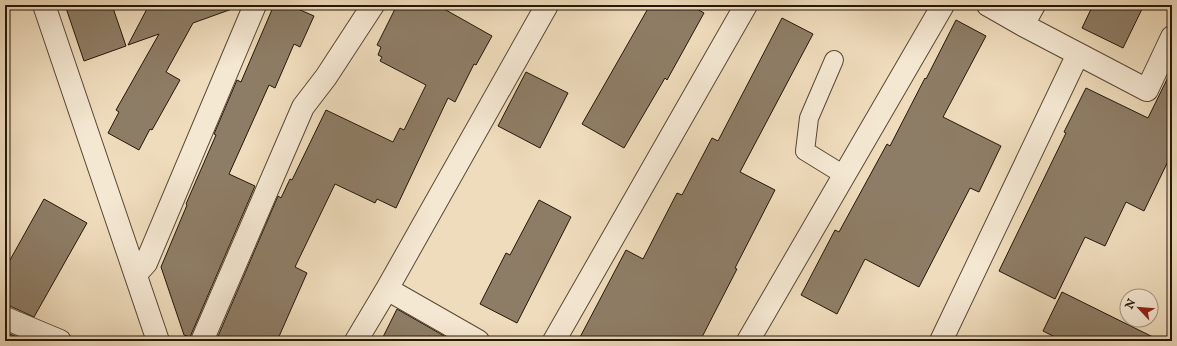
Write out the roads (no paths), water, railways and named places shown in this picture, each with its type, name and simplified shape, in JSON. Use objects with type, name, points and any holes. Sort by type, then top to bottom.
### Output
[{"type":"street","points":[[44,5],[158,341]]},
{"type":"street","points":[[136,274],[146,263],[255,5]]},
{"type":"street","points":[[202,341],[303,107],[326,77],[373,5]]},
{"type":"street","points":[[356,341],[387,289],[547,5]]},
{"type":"street","points":[[554,341],[746,5]]},
{"type":"street","points":[[748,341],[943,5]]},
{"type":"street","points":[[988,5],[1147,90],[1172,37]]},
{"type":"street","points":[[1023,25],[1034,5]]},
{"type":"street","points":[[941,341],[1078,54]]},
{"type":"street","points":[[387,289],[478,341]]},
{"type":"street","points":[[5,318],[60,341]]},
{"type":"lane","points":[[834,60],[809,118],[805,151],[844,175]]}]
